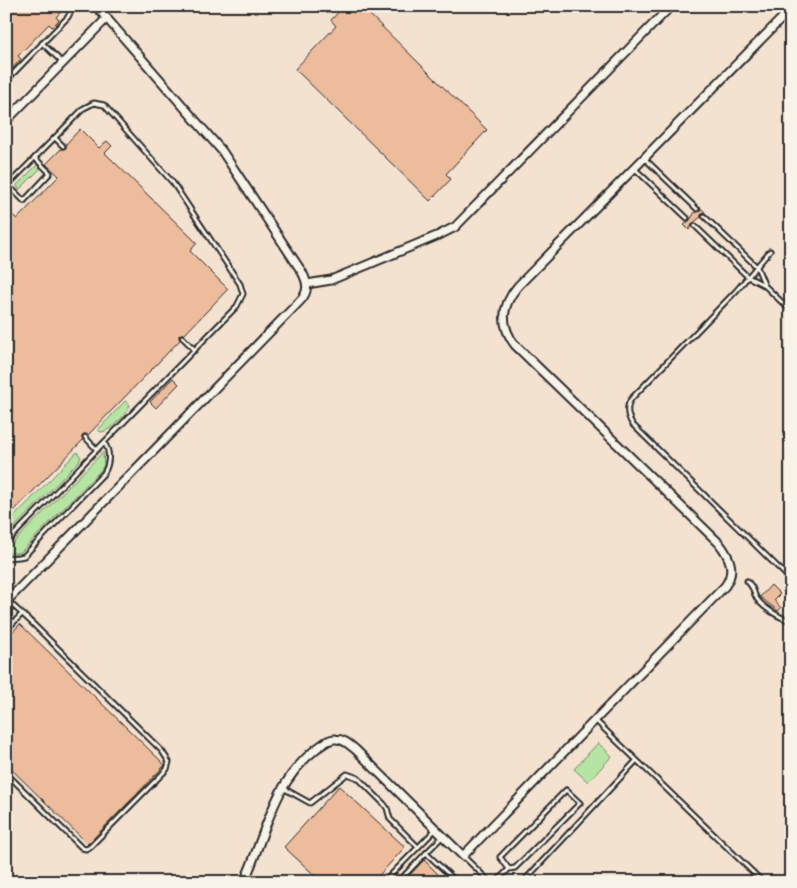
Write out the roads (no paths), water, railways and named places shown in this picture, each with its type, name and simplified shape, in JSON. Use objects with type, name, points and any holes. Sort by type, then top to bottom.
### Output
[{"type":"street","points":[[7,602],[306,293],[307,284],[301,269],[222,151],[96,6]]},
{"type":"street","points":[[307,284],[331,280],[455,227],[671,6]]},
{"type":"street","points":[[244,882],[273,806],[283,787],[296,769],[329,740],[339,739],[356,750],[463,856],[725,586],[731,573],[729,558],[719,543],[515,345],[506,328],[504,315],[512,292],[791,9]]},
{"type":"street","points":[[6,121],[107,18]]},
{"type":"lane","points":[[7,79],[68,17],[70,12],[69,6]]},
{"type":"lane","points":[[42,43],[63,63]]},
{"type":"lane","points":[[6,543],[237,306],[242,294],[240,284],[173,183],[106,107],[97,103],[88,105],[35,158],[7,186],[24,201],[50,173],[35,158]]},
{"type":"lane","points":[[55,138],[63,146]]},
{"type":"lane","points":[[644,158],[697,209]]},
{"type":"lane","points":[[634,168],[687,218]]},
{"type":"lane","points":[[704,216],[757,267],[764,285]]},
{"type":"lane","points":[[695,226],[748,277],[764,285],[791,311]]},
{"type":"lane","points":[[770,252],[632,398],[627,412],[633,425],[791,580]]},
{"type":"lane","points":[[182,337],[195,350]]},
{"type":"lane","points":[[85,437],[97,450]]},
{"type":"lane","points":[[6,558],[24,556],[104,473],[108,462],[107,447],[104,442]]},
{"type":"lane","points":[[747,581],[754,589],[756,597],[770,611],[779,617],[791,621]]},
{"type":"lane","points":[[6,773],[82,848],[86,849],[167,769],[168,765],[168,759],[162,751],[30,621],[7,602]]},
{"type":"lane","points":[[6,630],[22,614]]},
{"type":"lane","points":[[594,720],[762,882]]},
{"type":"lane","points":[[522,882],[636,761]]},
{"type":"lane","points":[[283,787],[310,803],[347,774],[358,778],[384,804],[390,819],[418,847]]},
{"type":"lane","points":[[496,882],[509,869],[515,868],[580,803],[566,790],[500,857],[509,869]]},
{"type":"lane","points":[[384,882],[435,830]]},
{"type":"lane","points":[[398,882],[442,837]]},
{"type":"lane","points":[[426,853],[456,882]]},
{"type":"lane","points":[[463,856],[490,882]]}]
